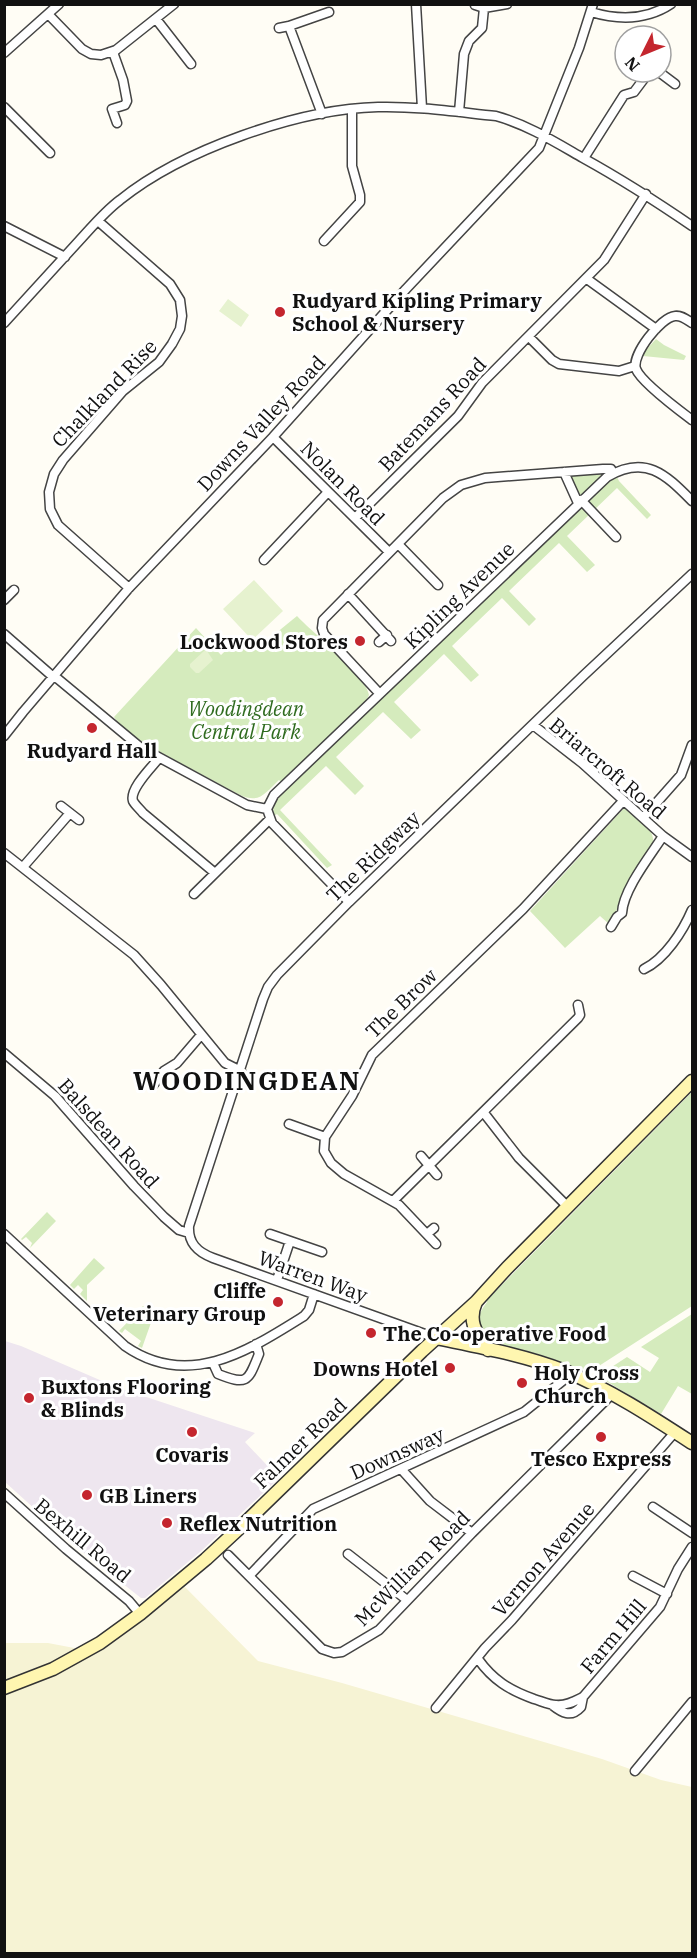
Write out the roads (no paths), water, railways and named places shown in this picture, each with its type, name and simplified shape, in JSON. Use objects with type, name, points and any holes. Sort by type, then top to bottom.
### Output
[{"type":"main road","name":"Falmer Road","points":[[4,1688],[53,1669],[82,1654],[140,1614],[207,1559],[476,1302],[693,1081]]},
{"type":"main road","points":[[476,1302],[472,1312],[473,1324],[488,1350]]},
{"type":"main road","points":[[436,1338],[530,1360],[568,1373],[611,1395],[693,1443]]},
{"type":"street","points":[[4,53],[59,4]]},
{"type":"street","points":[[48,14],[86,52],[98,55],[113,52],[174,4]]},
{"type":"street","points":[[416,4],[422,108]]},
{"type":"street","points":[[459,112],[464,54],[469,41],[482,28],[480,6],[507,4]]},
{"type":"street","points":[[592,8],[633,17],[653,13],[671,4]]},
{"type":"street","name":"Downs Valley Road","points":[[4,736],[129,588],[273,437],[401,294],[539,148],[579,48],[592,8]]},
{"type":"street","points":[[279,28],[329,12]]},
{"type":"street","points":[[156,19],[191,64]]},
{"type":"street","points":[[289,26],[322,114]]},
{"type":"street","points":[[113,52],[128,101],[125,105],[112,109],[117,123]]},
{"type":"street","points":[[584,158],[624,95],[634,92],[640,84]]},
{"type":"street","points":[[4,107],[50,153]]},
{"type":"street","points":[[4,323],[98,221],[124,197],[167,168],[255,132],[322,114],[376,107],[422,108],[503,118],[545,136],[584,158],[646,194],[693,226]]},
{"type":"street","points":[[324,241],[360,202],[359,188],[352,166],[352,110]]},
{"type":"street","name":"Batemans Road","points":[[355,518],[458,416],[482,382],[587,279],[604,260],[646,194]]},
{"type":"street","name":"Chalkland Rise","points":[[98,221],[172,287],[180,300],[182,311],[180,329],[165,355],[123,391],[66,457],[54,474],[49,492],[50,509],[58,525],[129,588]]},
{"type":"street","points":[[4,226],[65,257]]},
{"type":"street","points":[[587,279],[656,329]]},
{"type":"street","points":[[693,323],[680,316],[673,316],[656,329],[640,349],[635,366],[646,382],[693,420]]},
{"type":"street","points":[[529,337],[559,364],[619,371],[635,366]]},
{"type":"street","name":"Nolan Road","points":[[273,437],[389,552]]},
{"type":"street","points":[[379,693],[323,632],[324,619],[443,498],[467,482],[485,478],[611,469],[613,473],[637,468],[653,470],[668,477],[693,501]]},
{"type":"street","points":[[564,472],[579,502],[616,537]]},
{"type":"street","name":"Kipling Avenue","points":[[267,809],[274,795],[379,693],[600,482],[613,473]]},
{"type":"street","points":[[264,560],[328,492]]},
{"type":"street","points":[[398,544],[438,585]]},
{"type":"street","points":[[273,551],[280,558]]},
{"type":"street","name":"The Ridgway","points":[[189,1233],[190,1222],[263,999],[271,983],[349,902],[532,725],[693,574]]},
{"type":"street","points":[[4,600],[14,590]]},
{"type":"street","points":[[348,594],[389,638],[379,642]]},
{"type":"street","points":[[4,634],[125,736],[159,758],[247,805],[267,809],[270,819],[349,902]]},
{"type":"street","name":"Briarcroft Road","points":[[532,725],[582,763],[663,836],[693,857]]},
{"type":"street","points":[[643,818],[681,776],[693,745]]},
{"type":"street","points":[[159,758],[134,791],[133,801],[143,813],[215,873]]},
{"type":"street","name":"The Brow","points":[[325,1137],[352,1096],[372,1055],[523,909],[623,801]]},
{"type":"street","points":[[61,806],[79,820]]},
{"type":"street","points":[[23,867],[70,813]]},
{"type":"street","points":[[194,894],[270,819]]},
{"type":"street","points":[[611,927],[617,917],[626,915],[623,903],[644,864],[663,836]]},
{"type":"street","points":[[4,853],[134,955],[225,1063],[241,1071]]},
{"type":"street","points":[[644,969],[652,966],[675,940],[693,910]]},
{"type":"street","points":[[393,1201],[579,1017],[578,1005]]},
{"type":"street","points":[[159,1082],[164,1071],[177,1063],[201,1035]]},
{"type":"street","name":"Balsdean Road","points":[[4,1053],[55,1096],[164,1217],[179,1230],[189,1233]]},
{"type":"street","points":[[484,1113],[519,1158],[568,1207]]},
{"type":"street","points":[[289,1124],[325,1137],[324,1151],[331,1163],[345,1174],[393,1201],[430,1231],[436,1244]]},
{"type":"street","points":[[421,1156],[437,1175]]},
{"type":"street","name":"Warren Way","points":[[189,1233],[195,1247],[207,1256],[436,1338]]},
{"type":"street","points":[[4,1234],[132,1351],[156,1361],[174,1365],[190,1366],[213,1363],[238,1354],[306,1315],[314,1294]]},
{"type":"street","points":[[270,1234],[322,1252]]},
{"type":"street","points":[[277,1280],[290,1241]]},
{"type":"street","points":[[213,1363],[218,1374],[245,1381],[259,1354],[256,1344]]},
{"type":"street","name":"Downsway","points":[[249,1576],[313,1509],[524,1412],[565,1379],[568,1373]]},
{"type":"street","name":"McWilliam Road","points":[[228,1555],[319,1646],[334,1653],[345,1651],[375,1633],[611,1395]]},
{"type":"street","name":"Vernon Avenue","points":[[436,1708],[485,1648],[675,1432]]},
{"type":"street","points":[[402,1470],[430,1501],[472,1533]]},
{"type":"street","name":"Bexhill Road","points":[[4,1493],[66,1549],[129,1601],[140,1614]]},
{"type":"street","points":[[653,1507],[693,1533]]},
{"type":"street","name":"Farm Hill","points":[[478,1659],[492,1677],[505,1686],[552,1705],[562,1705],[583,1697],[653,1616],[667,1594],[678,1569],[693,1547]]},
{"type":"street","points":[[348,1554],[407,1600]]},
{"type":"street","name":"Farm Hill","points":[[633,1576],[667,1594]]},
{"type":"street","points":[[636,1772],[693,1702]]},
{"type":"place","name":"Rudyard Kipling Primary School & Nursery","points":[[280,312]]},
{"type":"place","name":"Lockwood Stores","points":[[360,641]]},
{"type":"place","name":"Rudyard Hall","points":[[92,728]]},
{"type":"place","name":"Cliffe Veterinary Group","points":[[278,1302]]},
{"type":"place","name":"The Co-operative Food","points":[[371,1333]]},
{"type":"place","name":"Downs Hotel","points":[[450,1368]]},
{"type":"place","name":"Holy Cross Church","points":[[522,1383]]},
{"type":"place","name":"Buxtons Flooring & Blinds","points":[[29,1398]]},
{"type":"place","name":"Covaris","points":[[192,1432]]},
{"type":"place","name":"Tesco Express","points":[[601,1437]]},
{"type":"place","name":"GB Liners","points":[[87,1495]]},
{"type":"place","name":"Reflex Nutrition","points":[[167,1523]]},
{"type":"district","name":"WOODINGDEAN","points":[[247,1080]]},
{"type":"park label","name":"Woodingdean Central Park","points":[[246,720]]}]
